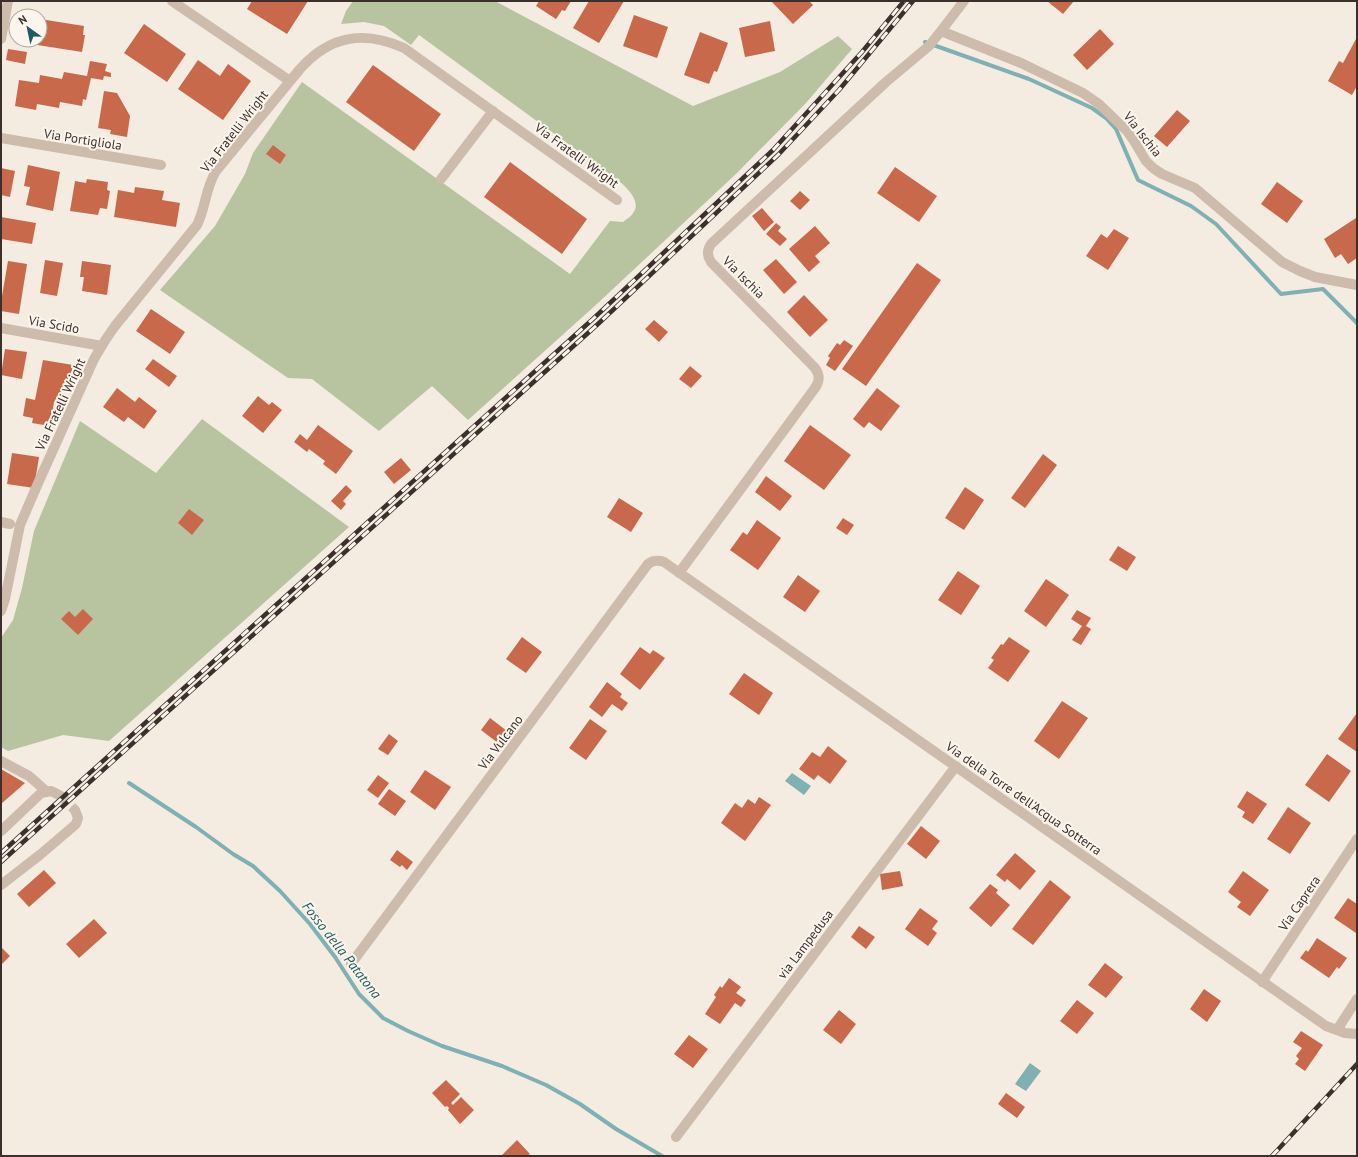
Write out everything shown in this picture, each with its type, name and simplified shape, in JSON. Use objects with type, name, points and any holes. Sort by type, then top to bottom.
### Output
[{"type":"street","points":[[1,39],[8,1]]},
{"type":"street","points":[[172,1],[290,81]]},
{"type":"street","name":"Via Ischia","points":[[679,574],[815,388],[819,378],[815,368],[711,262],[708,256],[708,249],[711,244],[883,85],[931,44],[964,1]]},
{"type":"street","name":"Via Ischia","points":[[941,32],[1021,62],[1083,93],[1099,104],[1127,131],[1146,161],[1153,168],[1162,174],[1195,188],[1282,262],[1311,275],[1357,285]]},
{"type":"street","name":"Via Fratelli Wright","points":[[1,611],[5,599],[20,525],[85,380],[102,346],[115,326],[197,225],[204,208],[209,184],[216,171],[308,60],[330,46],[352,38],[373,38],[390,42],[409,51],[617,200]]},
{"type":"street","points":[[441,179],[493,111]]},
{"type":"street","name":"Via Portigliola","points":[[1,138],[161,165]]},
{"type":"street","name":"Via Scido","points":[[1,328],[102,346]]},
{"type":"street","name":"Via Vulcano","points":[[350,964],[648,564],[656,560],[662,561],[679,574]]},
{"type":"street","name":"Via della Torre dell'Acqua Sotterra","points":[[679,574],[956,766],[1326,1026],[1345,1033],[1357,1034]]},
{"type":"street","points":[[1,761],[28,776],[46,791],[55,792],[62,796]]},
{"type":"street","name":"via Lampedusa","points":[[676,1137],[956,766]]},
{"type":"street","points":[[1,831],[37,796],[46,791]]},
{"type":"street","points":[[1,885],[76,824],[78,818],[75,810]]},
{"type":"street","name":"Via Caprera","points":[[1262,982],[1357,839]]},
{"type":"street","points":[[1337,1030],[1357,999]]},
{"type":"green space","points":[[353,1],[495,1],[693,106],[780,72],[838,36],[852,49],[806,103],[737,173],[598,303],[468,420],[432,386],[379,431],[312,379],[288,378],[160,290],[215,226],[245,174],[253,153],[302,82],[570,274],[610,221],[623,222],[630,217],[636,204],[626,187],[619,181],[419,35],[411,45],[384,26],[364,22],[341,24],[346,11]]},
{"type":"green space","points":[[202,419],[349,527],[109,741],[63,735],[8,751],[1,747],[1,638],[13,620],[22,588],[34,531],[80,421],[156,473]]},
{"type":"water","points":[[792,773],[811,786],[804,795],[785,781]]},
{"type":"water","points":[[1030,1063],[1041,1071],[1026,1091],[1015,1084]]},
{"type":"building","points":[[252,1],[308,1],[287,34],[247,9]]},
{"type":"building","points":[[539,1],[571,1],[565,11],[562,10],[556,19],[536,6]]},
{"type":"building","points":[[589,1],[624,1],[599,43],[573,28]]},
{"type":"building","points":[[771,1],[809,1],[813,5],[793,24]]},
{"type":"building","points":[[1047,1],[1074,1],[1063,14]]},
{"type":"building","points":[[634,15],[668,27],[657,58],[623,46]]},
{"type":"building","points":[[48,20],[84,26],[83,35],[85,35],[82,52],[48,47]]},
{"type":"building","points":[[770,21],[775,51],[745,57],[739,28]]},
{"type":"building","points":[[144,24],[186,54],[167,82],[124,53]]},
{"type":"building","points":[[1100,29],[1114,44],[1087,70],[1073,55]]},
{"type":"building","points":[[700,32],[728,43],[717,72],[714,71],[709,84],[684,75]]},
{"type":"building","points":[[1356,39],[1357,86],[1352,95],[1328,81],[1339,61],[1343,63]]},
{"type":"building","points":[[8,49],[27,52],[25,64],[6,60]]},
{"type":"building","points":[[198,60],[220,76],[228,64],[251,81],[223,120],[178,89]]},
{"type":"building","points":[[90,61],[107,64],[105,71],[111,73],[111,77],[104,76],[103,80],[91,78],[86,100],[83,99],[82,106],[60,102],[59,108],[37,104],[36,110],[15,106],[19,80],[39,83],[40,75],[62,79],[64,72],[87,76]]},
{"type":"building","points":[[373,65],[441,114],[414,151],[346,102]]},
{"type":"building","points":[[104,91],[117,93],[130,116],[127,137],[110,134],[111,130],[98,128]]},
{"type":"building","points":[[1177,110],[1190,121],[1167,147],[1154,136]]},
{"type":"building","points":[[273,145],[286,155],[280,164],[266,154]]},
{"type":"building","points":[[510,162],[587,219],[562,254],[484,197]]},
{"type":"building","points":[[28,165],[60,172],[53,211],[26,205],[30,187],[24,186]]},
{"type":"building","points":[[895,167],[937,196],[919,222],[877,193]]},
{"type":"building","points":[[1,168],[15,171],[10,197],[1,195]]},
{"type":"building","points":[[87,179],[108,182],[107,190],[110,191],[107,209],[100,208],[98,215],[70,211],[75,181],[86,183]]},
{"type":"building","points":[[1277,182],[1303,201],[1287,223],[1261,204]]},
{"type":"building","points":[[135,187],[164,191],[162,200],[180,203],[176,227],[114,217],[118,190],[134,193]]},
{"type":"building","points":[[800,191],[810,200],[800,210],[790,201]]},
{"type":"building","points":[[762,208],[774,222],[764,231],[752,216]]},
{"type":"building","points":[[1,217],[36,223],[32,244],[1,239]]},
{"type":"building","points":[[1356,218],[1357,258],[1348,264],[1341,254],[1335,258],[1324,239]]},
{"type":"building","points":[[776,223],[781,227],[778,231],[787,239],[780,246],[766,234]]},
{"type":"building","points":[[815,226],[830,243],[815,256],[820,262],[809,272],[789,249]]},
{"type":"building","points":[[1114,229],[1129,238],[1108,270],[1086,256],[1101,234],[1107,238]]},
{"type":"building","points":[[776,259],[797,282],[784,294],[763,270]]},
{"type":"building","points":[[45,260],[63,263],[57,296],[40,293]]},
{"type":"building","points":[[8,261],[27,264],[19,314],[1,311],[1,302]]},
{"type":"building","points":[[82,261],[111,265],[107,295],[82,291],[84,277],[80,277]]},
{"type":"building","points":[[917,263],[941,280],[866,386],[842,369]]},
{"type":"building","points":[[804,295],[828,320],[810,337],[787,312]]},
{"type":"building","points":[[151,309],[185,332],[170,354],[136,331]]},
{"type":"building","points":[[654,320],[668,332],[659,342],[645,329]]},
{"type":"building","points":[[844,340],[853,346],[835,371],[826,365],[830,358],[828,356],[837,343],[840,345]]},
{"type":"building","points":[[5,349],[27,352],[22,379],[1,375]]},
{"type":"building","points":[[153,359],[177,376],[169,387],[145,369]]},
{"type":"building","points":[[43,360],[73,365],[70,380],[67,380],[65,387],[54,402],[50,426],[32,423],[33,418],[23,416],[26,398],[35,400]]},
{"type":"building","points":[[690,366],[702,376],[691,388],[679,379]]},
{"type":"building","points":[[117,388],[135,402],[139,397],[157,411],[144,429],[128,417],[124,422],[103,407]]},
{"type":"building","points":[[877,388],[900,406],[881,431],[869,422],[864,428],[853,419]]},
{"type":"building","points":[[258,396],[269,405],[272,402],[282,410],[263,433],[242,416]]},
{"type":"building","points":[[318,425],[353,451],[336,474],[323,464],[325,461],[309,449],[307,452],[294,442],[300,434],[307,440]]},
{"type":"building","points":[[810,425],[851,455],[824,490],[784,461]]},
{"type":"building","points":[[12,453],[39,457],[34,488],[7,484]]},
{"type":"building","points":[[1043,454],[1057,465],[1025,508],[1011,498]]},
{"type":"building","points":[[401,458],[411,470],[394,484],[384,472]]},
{"type":"building","points":[[766,476],[792,496],[780,511],[755,492]]},
{"type":"building","points":[[346,485],[352,491],[343,501],[346,504],[341,510],[331,501]]},
{"type":"building","points":[[965,487],[984,500],[964,530],[945,518]]},
{"type":"building","points":[[619,498],[643,513],[631,532],[607,517]]},
{"type":"building","points":[[189,509],[204,520],[192,535],[178,523]]},
{"type":"building","points":[[843,518],[854,525],[847,535],[836,528]]},
{"type":"building","points":[[757,520],[781,538],[758,570],[730,550],[743,532],[747,535]]},
{"type":"building","points":[[1118,546],[1136,557],[1127,571],[1109,560]]},
{"type":"building","points":[[958,571],[980,586],[961,615],[938,600]]},
{"type":"building","points":[[798,575],[820,591],[805,612],[783,597]]},
{"type":"building","points":[[1046,579],[1069,595],[1046,627],[1024,611]]},
{"type":"building","points":[[83,609],[93,619],[78,635],[61,619],[69,611],[75,617]]},
{"type":"building","points":[[1077,610],[1091,618],[1086,626],[1091,629],[1081,645],[1072,640],[1082,626],[1071,619]]},
{"type":"building","points":[[522,637],[542,652],[526,673],[506,659]]},
{"type":"building","points":[[1009,637],[1030,651],[1008,682],[988,668],[994,660],[991,658],[1001,644],[1003,645]]},
{"type":"building","points":[[640,647],[650,654],[653,650],[665,658],[640,690],[620,674]]},
{"type":"building","points":[[744,673],[773,693],[759,715],[729,694]]},
{"type":"building","points":[[607,682],[622,694],[620,697],[628,703],[622,711],[612,704],[602,717],[589,707]]},
{"type":"building","points":[[1062,701],[1088,718],[1059,759],[1034,741]]},
{"type":"building","points":[[1357,713],[1357,752],[1338,739]]},
{"type":"building","points":[[490,718],[511,734],[502,746],[481,730]]},
{"type":"building","points":[[590,719],[607,731],[586,760],[569,748]]},
{"type":"building","points":[[389,734],[398,741],[388,755],[378,749]]},
{"type":"building","points":[[828,746],[847,761],[830,784],[818,775],[814,780],[799,769],[812,752],[820,757]]},
{"type":"building","points":[[1327,754],[1351,771],[1329,802],[1305,785]]},
{"type":"building","points":[[1,769],[25,783],[1,804]]},
{"type":"building","points":[[425,770],[451,787],[435,810],[410,792]]},
{"type":"building","points":[[378,775],[389,783],[378,798],[367,790]]},
{"type":"building","points":[[389,789],[406,801],[395,816],[378,804]]},
{"type":"building","points":[[1247,791],[1267,804],[1253,824],[1242,817],[1245,812],[1237,807]]},
{"type":"building","points":[[759,797],[771,805],[745,841],[721,823],[735,803],[742,808],[748,799],[755,804]]},
{"type":"building","points":[[1288,807],[1311,823],[1290,854],[1267,839]]},
{"type":"building","points":[[921,826],[940,841],[926,859],[907,844]]},
{"type":"building","points":[[397,850],[413,862],[407,870],[402,865],[400,867],[390,860]]},
{"type":"building","points":[[1015,853],[1036,871],[1020,890],[1007,879],[1005,882],[996,875]]},
{"type":"building","points":[[44,870],[56,883],[29,907],[17,894]]},
{"type":"building","points":[[900,871],[903,886],[882,890],[880,874]]},
{"type":"building","points":[[1243,871],[1269,890],[1250,916],[1237,907],[1241,902],[1228,892]]},
{"type":"building","points":[[1050,880],[1071,897],[1033,945],[1012,929]]},
{"type":"building","points":[[990,884],[998,890],[996,893],[1010,905],[991,927],[969,908]]},
{"type":"building","points":[[1348,898],[1357,904],[1356,933],[1334,918]]},
{"type":"building","points":[[920,908],[938,921],[932,929],[937,933],[928,946],[905,929]]},
{"type":"building","points":[[94,919],[107,933],[79,958],[66,944]]},
{"type":"building","points":[[859,926],[875,937],[866,949],[851,937]]},
{"type":"building","points":[[1317,938],[1347,958],[1339,969],[1337,967],[1329,978],[1300,958],[1306,950],[1308,952]]},
{"type":"building","points":[[1,947],[10,956],[1,965]]},
{"type":"building","points":[[1105,963],[1123,977],[1106,998],[1088,985]]},
{"type":"building","points":[[729,978],[741,987],[736,993],[746,1000],[741,1007],[735,1003],[720,1024],[705,1014],[716,997],[714,995],[720,986],[722,988]]},
{"type":"building","points":[[1204,989],[1221,1001],[1207,1022],[1190,1009]]},
{"type":"building","points":[[1077,1000],[1094,1013],[1077,1034],[1060,1021]]},
{"type":"building","points":[[839,1010],[856,1024],[841,1044],[823,1030]]},
{"type":"building","points":[[1301,1031],[1323,1045],[1305,1071],[1295,1064],[1299,1059],[1296,1056],[1302,1048],[1293,1042]]},
{"type":"building","points":[[689,1035],[708,1049],[693,1068],[674,1054]]},
{"type":"building","points":[[446,1080],[460,1094],[451,1103],[453,1105],[461,1097],[474,1110],[460,1124],[448,1110],[449,1108],[447,1106],[445,1107],[432,1093]]},
{"type":"building","points":[[1006,1093],[1025,1107],[1017,1118],[998,1104]]},
{"type":"building","points":[[517,1140],[530,1154],[527,1156],[501,1156]]},
{"type":"waterway","points":[[925,42],[1029,79],[1092,108],[1106,118],[1116,129],[1138,180],[1191,206],[1216,224],[1281,294],[1323,289],[1357,323]]},
{"type":"waterway","name":"Fosso della Patatona","points":[[129,783],[253,866],[280,891],[310,924],[335,957],[359,994],[383,1018],[442,1046],[502,1066],[546,1085],[580,1104],[616,1129],[662,1156]]},
{"type":"tunnel","points":[[61,796],[75,810]]},
{"type":"railway","points":[[1,853],[594,318],[773,150],[862,52],[904,1]]},
{"type":"railway","points":[[1,862],[598,324],[778,155],[839,90],[913,1]]},
{"type":"railway","points":[[1272,1156],[1357,1064]]}]
